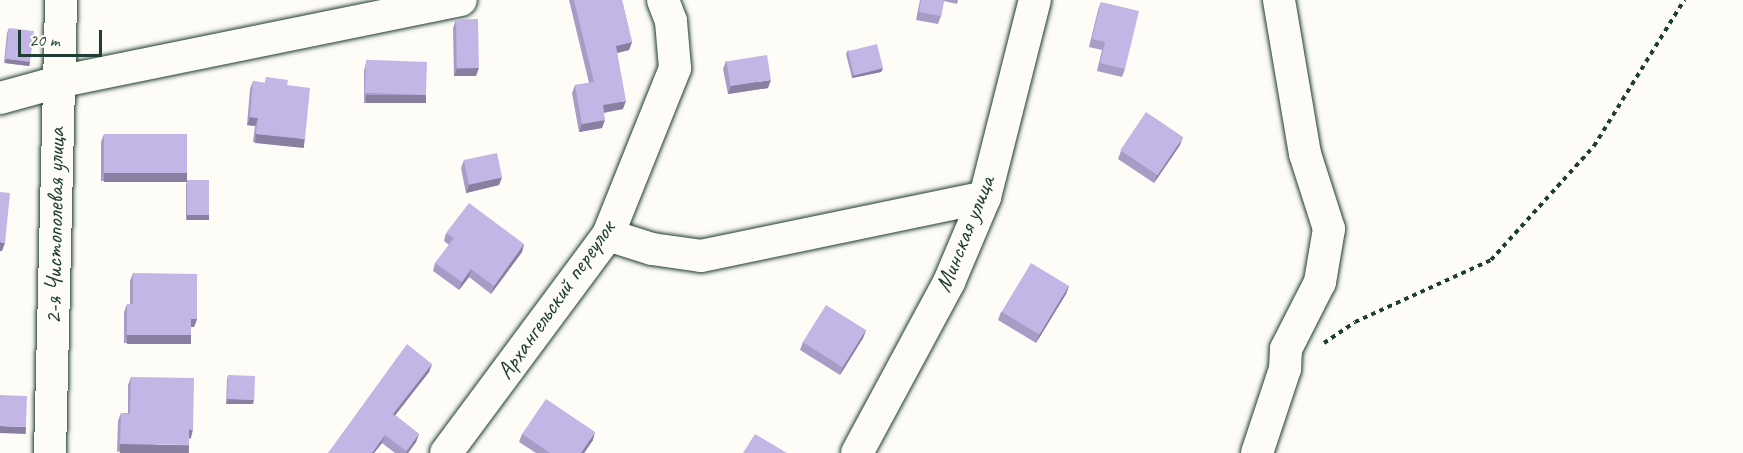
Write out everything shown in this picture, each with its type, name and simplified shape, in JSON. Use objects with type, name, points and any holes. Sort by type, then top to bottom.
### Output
[{"type":"street","name":"2-я Чистополевая улица","points":[[50,453],[61,0]]},
{"type":"street","points":[[0,98],[58,82],[461,0]]},
{"type":"street","name":"Архангельский переулок","points":[[446,453],[608,235],[675,68],[671,21],[663,0]]},
{"type":"street","name":"Минская улица","points":[[857,453],[949,282],[985,197],[1035,0]]},
{"type":"street","points":[[1257,453],[1285,369],[1286,349],[1320,282],[1329,229],[1305,154],[1279,0]]},
{"type":"street","points":[[608,235],[652,249],[701,256],[985,197]]},
{"type":"path","points":[[1285,369],[1355,322],[1491,260],[1594,146],[1684,0]]},
{"type":"building","points":[[574,0],[622,0],[632,42],[616,46],[626,101],[603,105],[605,120],[582,124],[575,85],[594,82]]},
{"type":"building","points":[[921,0],[944,0],[941,16],[919,12]]},
{"type":"building","points":[[1101,2],[1139,11],[1125,69],[1100,63],[1105,42],[1092,39]]},
{"type":"building","points":[[456,19],[478,19],[479,68],[457,68]]},
{"type":"building","points":[[9,28],[34,31],[30,62],[5,59]]},
{"type":"building","points":[[877,44],[883,68],[854,76],[848,51]]},
{"type":"building","points":[[767,55],[771,80],[730,86],[727,61]]},
{"type":"building","points":[[366,60],[427,62],[426,95],[365,93]]},
{"type":"building","points":[[266,77],[288,80],[287,85],[310,88],[305,139],[256,134],[258,118],[250,117],[253,81],[266,83]]},
{"type":"building","points":[[1146,112],[1183,137],[1158,175],[1120,150]]},
{"type":"building","points":[[104,134],[187,134],[187,173],[104,173]]},
{"type":"building","points":[[497,153],[502,177],[469,185],[464,160]]},
{"type":"building","points":[[187,180],[209,180],[209,215],[187,215]]},
{"type":"building","points":[[0,192],[10,193],[5,243],[0,242]]},
{"type":"building","points":[[469,203],[524,244],[494,286],[471,269],[462,282],[435,263],[454,238],[446,233]]},
{"type":"building","points":[[1031,263],[1069,286],[1039,335],[1002,312]]},
{"type":"building","points":[[133,273],[197,274],[197,319],[191,319],[191,335],[127,335],[127,304],[133,304]]},
{"type":"building","points":[[826,305],[866,330],[843,367],[803,342]]},
{"type":"building","points":[[407,344],[432,364],[393,414],[419,434],[406,451],[385,435],[372,453],[328,453]]},
{"type":"building","points":[[228,375],[255,376],[254,400],[227,399]]},
{"type":"building","points":[[131,377],[194,378],[193,430],[189,429],[189,445],[120,444],[121,413],[130,414]]},
{"type":"building","points":[[0,395],[27,396],[26,427],[0,426]]},
{"type":"building","points":[[546,399],[595,432],[581,453],[550,453],[522,434]]},
{"type":"building","points":[[755,434],[787,453],[743,453]]}]
